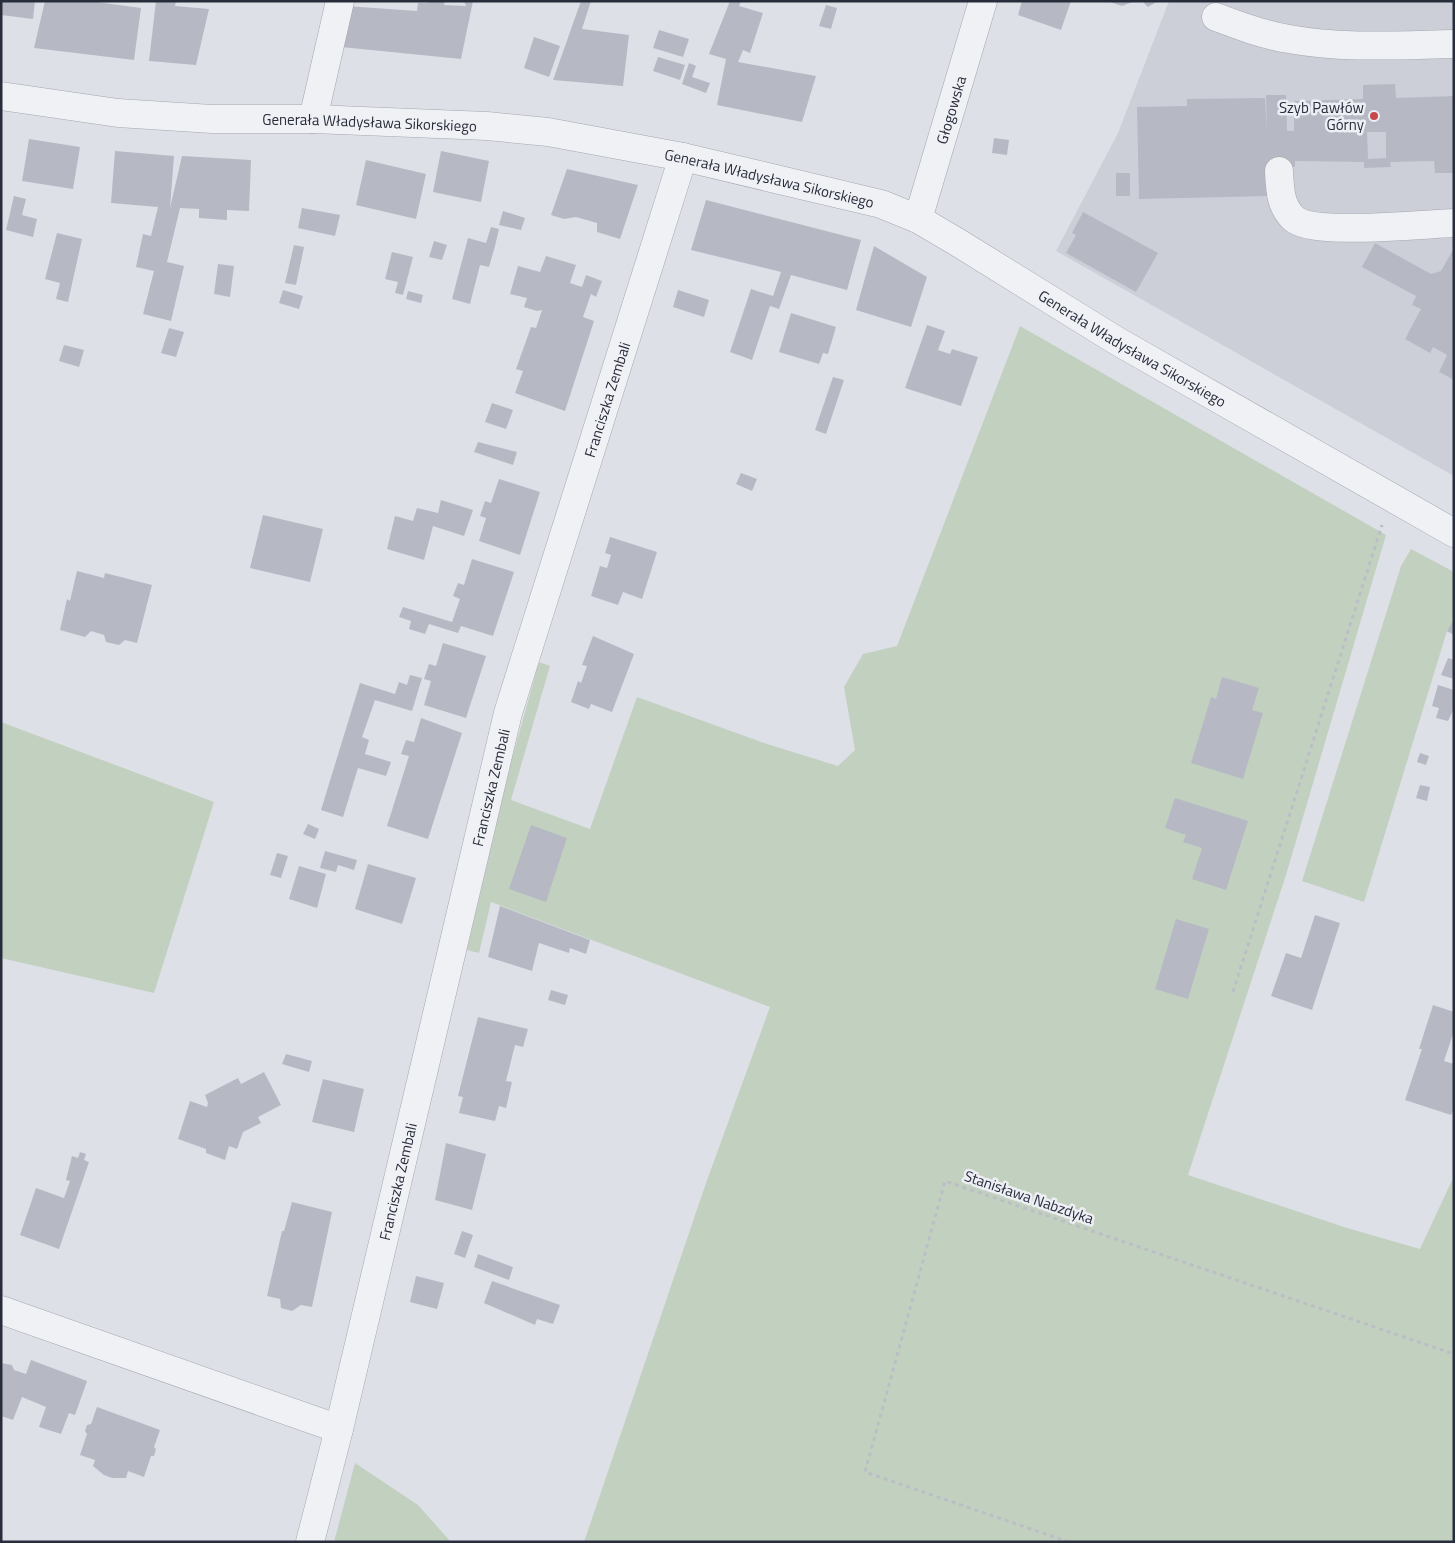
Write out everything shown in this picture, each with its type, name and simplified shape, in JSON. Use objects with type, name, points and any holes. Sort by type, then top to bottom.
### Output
[{"type":"street","points":[[313,119],[340,1]]},
{"type":"street","name":"Głogowska","points":[[918,219],[983,1]]},
{"type":"street","points":[[1216,17],[1253,30],[1290,39],[1343,44],[1454,44]]},
{"type":"street","name":"Generała Władysława Sikorskiego","points":[[1,96],[118,113],[212,119],[313,119],[487,126],[548,132],[683,157],[883,204],[918,219],[1117,342],[1454,533]]},
{"type":"street","name":"Franciszka Zembali","points":[[310,1542],[339,1429],[508,713],[683,157]]},
{"type":"street","points":[[1279,171],[1281,197],[1285,209],[1294,220],[1308,226],[1330,228],[1454,223]]},
{"type":"street","points":[[1,1310],[339,1429]]},
{"type":"path","points":[[1233,992],[1364,578],[1385,518],[1396,500]]},
{"type":"path","name":"Stanisława Nabzdyka","points":[[1069,1542],[865,1472],[945,1180],[1454,1354]]},
{"type":"shaded area","points":[[1169,1],[1454,1],[1454,476],[1056,251],[1118,133]]},
{"type":"green space","points":[[1020,326],[1386,535],[1286,875],[1188,1175],[1347,1228],[1420,1249],[1454,1176],[1454,1542],[584,1542],[706,1183],[770,1007],[491,902],[479,953],[467,950],[510,766],[539,662],[550,666],[511,800],[590,829],[637,697],[767,744],[838,766],[855,750],[844,687],[863,654],[897,646]]},
{"type":"green space","points":[[1411,549],[1454,572],[1454,619],[1447,631],[1364,902],[1302,881],[1401,566]]},
{"type":"green space","points":[[1,722],[214,802],[154,993],[1,958]]},
{"type":"green space","points":[[355,1463],[418,1505],[451,1542],[334,1542]]},
{"type":"building","points":[[1,1],[35,1],[33,19],[1,15]]},
{"type":"building","points":[[45,1],[89,1],[141,8],[134,60],[34,48]]},
{"type":"building","points":[[156,1],[176,1],[175,6],[209,9],[196,65],[149,61]]},
{"type":"building","points":[[428,1],[445,1],[444,5],[466,6],[464,1],[473,1],[461,59],[341,47],[346,6],[417,11],[418,3],[428,3]]},
{"type":"building","points":[[581,1],[591,1],[582,29],[629,35],[623,86],[553,80]]},
{"type":"building","points":[[730,1],[741,1],[739,6],[763,13],[750,53],[743,50],[738,62],[816,76],[802,122],[717,105],[726,59],[709,54]]},
{"type":"building","points":[[1022,1],[1071,1],[1061,30],[1018,15]]},
{"type":"building","points":[[1107,1],[1135,1],[1122,6]]},
{"type":"building","points":[[1142,1],[1158,1],[1148,7]]},
{"type":"building","points":[[826,5],[837,8],[831,29],[819,26]]},
{"type":"building","points":[[659,30],[689,39],[683,57],[653,48]]},
{"type":"building","points":[[534,37],[560,46],[549,77],[524,68]]},
{"type":"building","points":[[658,57],[685,65],[680,80],[653,71]]},
{"type":"building","points":[[689,63],[696,66],[692,77],[710,83],[706,93],[682,84]]},
{"type":"building","points":[[1395,84],[1396,98],[1454,96],[1453,173],[1435,173],[1434,161],[1390,162],[1391,167],[1364,168],[1364,162],[1295,161],[1295,167],[1267,168],[1267,196],[1139,199],[1137,107],[1187,106],[1187,99],[1265,98],[1267,132],[1266,95],[1286,95],[1287,131],[1294,131],[1294,101],[1363,99],[1363,85]],"holes":[[[1367,132],[1386,132],[1386,158],[1368,159]]]},
{"type":"building","points":[[994,138],[1009,140],[1007,155],[992,153]]},
{"type":"building","points":[[29,139],[80,147],[73,189],[22,181]]},
{"type":"building","points":[[115,151],[174,156],[170,208],[182,156],[251,160],[249,211],[227,210],[227,220],[199,218],[199,209],[180,208],[167,262],[184,266],[171,321],[143,314],[154,271],[136,267],[143,234],[151,236],[158,207],[111,203]]},
{"type":"building","points":[[441,151],[489,161],[481,202],[433,192]]},
{"type":"building","points":[[366,160],[426,174],[416,219],[356,205]]},
{"type":"building","points":[[567,169],[638,185],[620,239],[597,232],[597,223],[576,217],[564,219],[551,215]]},
{"type":"building","points":[[1116,173],[1130,173],[1130,196],[1116,196]]},
{"type":"building","points":[[14,196],[26,199],[22,215],[37,219],[33,237],[6,230]]},
{"type":"building","points":[[706,200],[861,240],[847,290],[791,275],[779,309],[770,306],[752,360],[730,352],[751,289],[773,296],[781,272],[691,250]]},
{"type":"building","points":[[302,208],[340,215],[335,236],[298,228]]},
{"type":"building","points":[[503,211],[525,218],[521,230],[499,225]]},
{"type":"building","points":[[1083,212],[1158,253],[1136,292],[1066,253],[1076,235],[1072,233]]},
{"type":"building","points":[[491,227],[499,229],[495,246],[489,267],[480,265],[470,304],[452,299],[468,238],[486,243]]},
{"type":"building","points":[[57,233],[82,239],[68,302],[56,299],[60,283],[45,279]]},
{"type":"building","points":[[434,241],[447,245],[442,260],[429,257]]},
{"type":"building","points":[[1375,243],[1431,274],[1441,271],[1454,248],[1454,380],[1439,372],[1447,355],[1433,347],[1430,353],[1405,339],[1421,309],[1412,305],[1416,296],[1362,267]]},
{"type":"building","points":[[294,245],[304,247],[296,285],[285,283]]},
{"type":"building","points":[[874,246],[927,277],[911,327],[856,310]]},
{"type":"building","points":[[392,252],[413,257],[403,295],[395,293],[398,282],[385,279]]},
{"type":"building","points":[[546,256],[576,265],[570,283],[582,287],[586,275],[602,281],[596,297],[591,294],[583,317],[594,321],[565,411],[515,393],[523,371],[516,369],[531,327],[536,328],[542,310],[537,311],[524,307],[527,298],[510,294],[518,266],[540,272]]},
{"type":"building","points":[[218,264],[234,266],[230,297],[214,294]]},
{"type":"building","points":[[283,290],[303,296],[299,309],[279,303]]},
{"type":"building","points":[[678,290],[709,300],[704,317],[673,307]]},
{"type":"building","points":[[408,291],[423,295],[421,303],[406,299]]},
{"type":"building","points":[[791,313],[836,327],[828,354],[823,353],[819,364],[779,352]]},
{"type":"building","points":[[927,325],[945,331],[938,350],[950,354],[952,349],[978,357],[961,406],[905,388]]},
{"type":"building","points":[[169,328],[184,332],[176,357],[161,353]]},
{"type":"building","points":[[64,345],[84,350],[79,367],[59,361]]},
{"type":"building","points":[[833,377],[844,380],[826,434],[815,430]]},
{"type":"building","points":[[492,403],[513,410],[506,429],[485,422]]},
{"type":"building","points":[[478,442],[517,452],[513,465],[474,452]]},
{"type":"building","points":[[741,473],[757,479],[752,491],[736,484]]},
{"type":"building","points":[[499,479],[540,492],[520,555],[479,541],[486,518],[480,516],[485,501],[491,503]]},
{"type":"building","points":[[441,500],[473,510],[464,536],[433,526],[424,560],[387,549],[395,516],[413,521],[417,508],[438,513]]},
{"type":"building","points":[[263,515],[323,529],[310,582],[250,568]]},
{"type":"building","points":[[610,537],[657,552],[642,599],[623,592],[618,605],[591,596],[600,566],[607,568],[611,555],[605,553]]},
{"type":"building","points":[[472,559],[514,572],[493,636],[461,626],[458,633],[429,624],[425,634],[409,629],[411,621],[399,617],[403,607],[452,622],[460,599],[453,596],[458,583],[464,585]]},
{"type":"building","points":[[77,571],[104,578],[105,573],[152,585],[137,643],[125,640],[119,645],[106,642],[104,635],[91,631],[85,637],[60,630],[67,599],[70,601]]},
{"type":"building","points":[[1454,619],[1454,635],[1447,631]]},
{"type":"building","points":[[593,636],[634,654],[612,712],[591,704],[589,709],[571,702],[578,681],[581,683],[587,666],[582,665]]},
{"type":"building","points":[[443,643],[486,656],[466,718],[424,705],[431,681],[424,679],[429,664],[436,666]]},
{"type":"building","points":[[1448,658],[1454,660],[1454,679],[1441,675]]},
{"type":"building","points":[[410,675],[422,678],[412,711],[375,700],[362,737],[369,740],[365,754],[391,762],[386,776],[358,768],[343,817],[321,810],[360,683],[395,694],[399,682],[407,685]]},
{"type":"building","points":[[1222,677],[1259,688],[1252,710],[1263,713],[1243,779],[1191,763],[1211,697],[1216,699]]},
{"type":"building","points":[[1438,685],[1454,690],[1454,708],[1448,721],[1436,718],[1439,708],[1432,706]]},
{"type":"building","points":[[421,718],[462,733],[428,839],[387,826],[409,756],[401,754],[406,740],[414,742]]},
{"type":"building","points":[[1420,753],[1429,756],[1426,765],[1417,762]]},
{"type":"building","points":[[1420,785],[1430,787],[1427,801],[1416,798]]},
{"type":"building","points":[[1175,798],[1248,821],[1226,890],[1192,879],[1202,848],[1183,842],[1186,835],[1165,828]]},
{"type":"building","points":[[308,824],[319,829],[315,839],[303,834]]},
{"type":"building","points":[[531,825],[567,838],[546,902],[509,889]]},
{"type":"building","points":[[325,851],[357,860],[354,870],[338,865],[336,872],[320,868]]},
{"type":"building","points":[[277,853],[288,856],[281,878],[270,875]]},
{"type":"building","points":[[368,864],[416,878],[402,924],[355,909]]},
{"type":"building","points":[[299,866],[326,874],[317,908],[289,899]]},
{"type":"building","points":[[500,906],[590,940],[586,954],[570,948],[569,953],[539,943],[532,971],[488,957]]},
{"type":"building","points":[[1315,915],[1340,923],[1312,1010],[1271,996],[1286,953],[1301,958]]},
{"type":"building","points":[[1176,919],[1209,929],[1188,999],[1155,989]]},
{"type":"building","points":[[551,990],[568,995],[565,1005],[548,1000]]},
{"type":"building","points":[[1433,1005],[1454,1012],[1454,1031],[1444,1061],[1454,1064],[1454,1108],[1451,1115],[1405,1100],[1422,1049],[1419,1049]]},
{"type":"building","points":[[478,1017],[528,1029],[523,1047],[515,1045],[506,1081],[512,1082],[506,1108],[499,1106],[495,1121],[459,1113],[463,1097],[458,1096]]},
{"type":"building","points":[[286,1054],[312,1061],[309,1072],[282,1064]]},
{"type":"building","points":[[264,1072],[281,1105],[258,1117],[261,1123],[243,1132],[237,1149],[229,1146],[225,1160],[206,1153],[206,1149],[178,1139],[190,1101],[207,1107],[208,1103],[205,1095],[238,1078],[241,1084]]},
{"type":"building","points":[[323,1079],[364,1089],[354,1132],[312,1122]]},
{"type":"building","points":[[446,1143],[486,1154],[472,1210],[435,1200]]},
{"type":"building","points":[[80,1152],[86,1154],[84,1160],[89,1162],[59,1249],[20,1235],[36,1188],[64,1198],[70,1181],[66,1180],[72,1156],[78,1158]]},
{"type":"building","points":[[292,1202],[332,1212],[312,1307],[301,1305],[292,1311],[281,1308],[280,1299],[267,1296],[282,1231],[284,1231]]},
{"type":"building","points":[[462,1231],[473,1235],[465,1258],[454,1254]]},
{"type":"building","points":[[478,1254],[513,1267],[509,1280],[474,1267]]},
{"type":"building","points":[[416,1276],[444,1283],[437,1309],[410,1302]]},
{"type":"building","points":[[492,1281],[560,1305],[553,1324],[537,1319],[535,1325],[484,1303]]},
{"type":"building","points":[[31,1360],[87,1381],[75,1415],[69,1413],[61,1434],[39,1427],[46,1407],[22,1397],[13,1420],[1,1416],[1,1363],[12,1365],[14,1370],[26,1374]]},
{"type":"building","points":[[97,1407],[160,1430],[154,1447],[156,1449],[154,1456],[151,1456],[144,1477],[128,1471],[126,1478],[112,1478],[104,1475],[93,1466],[95,1460],[80,1455],[87,1434],[85,1431],[87,1425],[91,1424]]},
{"type":"place","name":"Szyb Pawłów Górny","points":[[1374,116]]}]
